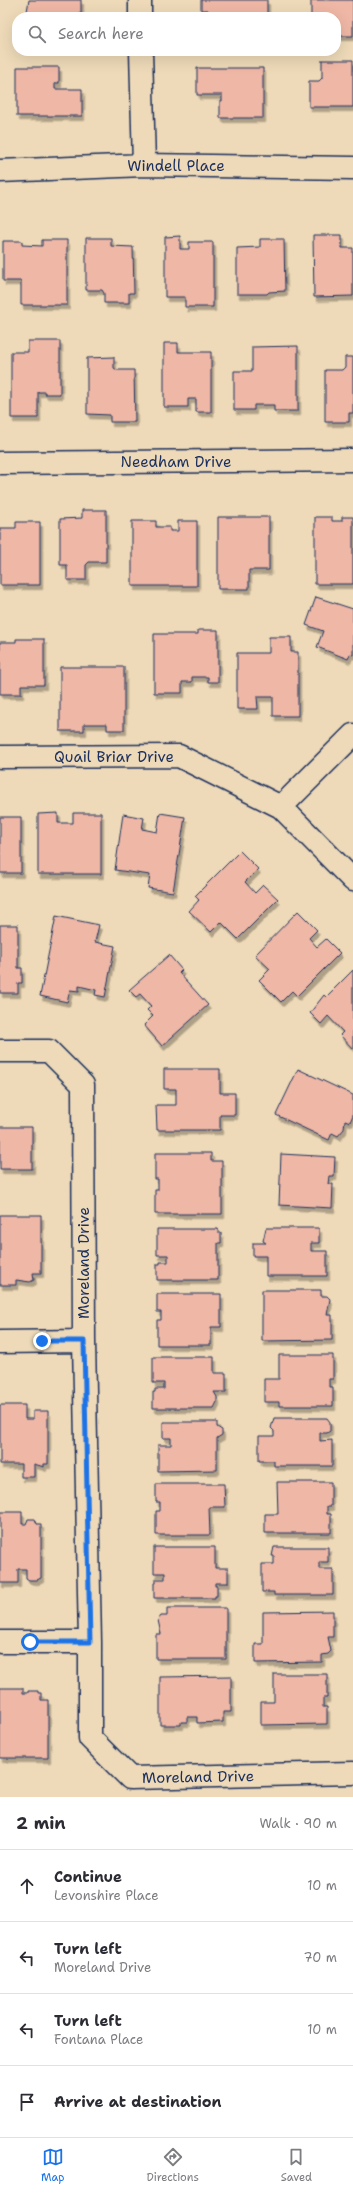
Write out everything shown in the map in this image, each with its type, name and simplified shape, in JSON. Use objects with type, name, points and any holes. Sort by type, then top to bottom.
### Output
[{"type":"street","points":[[140,0],[140,12]]},
{"type":"street","points":[[141,56],[144,165]]},
{"type":"street","name":"Windell Place","points":[[0,171],[144,165],[353,168]]},
{"type":"street","name":"Needham Drive","points":[[0,463],[353,460]]},
{"type":"street","points":[[281,807],[353,735]]},
{"type":"street","name":"Quail Briar Drive","points":[[0,757],[179,756],[281,807],[353,880]]},
{"type":"street","name":"Moreland Drive","points":[[0,1051],[49,1051],[83,1085],[84,1341],[90,1642],[90,1738],[130,1778],[353,1773]]},
{"type":"street","points":[[0,1342],[84,1341]]},
{"type":"street","points":[[0,1642],[90,1642]]},
{"type":"building","points":[[29,0],[81,0],[81,12],[27,12]]},
{"type":"building","points":[[201,0],[267,0],[267,12],[208,12],[208,10],[201,10]]},
{"type":"building","points":[[311,0],[353,0],[353,36],[341,36],[341,12],[311,12]]},
{"type":"building","points":[[322,60],[353,60],[353,107],[309,107],[309,81],[319,81],[322,78]]},
{"type":"building","points":[[17,67],[59,67],[59,83],[55,83],[55,89],[82,89],[82,116],[17,116]]},
{"type":"building","points":[[197,68],[263,68],[263,118],[220,118],[220,101],[222,101],[222,95],[197,95]]},
{"type":"building","points":[[313,235],[342,235],[342,248],[353,248],[353,296],[314,297]]},
{"type":"building","points":[[180,236],[180,249],[189,249],[189,242],[213,242],[213,307],[185,307],[185,297],[165,297],[165,237]]},
{"type":"building","points":[[86,238],[111,238],[111,246],[133,247],[134,293],[129,293],[129,303],[104,303],[104,293],[102,290],[86,290]]},
{"type":"building","points":[[260,239],[284,239],[285,291],[269,292],[267,294],[237,294],[237,248],[260,247]]},
{"type":"building","points":[[42,240],[67,240],[67,305],[21,305],[21,281],[3,281],[3,241],[22,241],[22,245],[42,246]]},
{"type":"building","points":[[28,341],[60,341],[60,394],[45,394],[45,392],[38,392],[38,418],[11,418],[11,352],[28,352]]},
{"type":"building","points":[[164,343],[178,343],[178,352],[211,352],[211,412],[196,412],[196,399],[188,399],[188,407],[164,407]]},
{"type":"building","points":[[298,346],[298,411],[274,411],[274,405],[254,405],[254,410],[234,410],[234,371],[252,371],[252,347]]},
{"type":"building","points":[[114,357],[114,368],[117,370],[134,370],[135,422],[110,422],[110,415],[87,414],[87,358]]},
{"type":"building","points":[[345,357],[353,357],[353,413],[349,413],[349,422],[325,422],[325,370],[342,370],[345,367]]},
{"type":"building","points":[[82,510],[106,510],[106,562],[89,562],[86,565],[86,580],[67,580],[67,565],[60,565],[60,519],[82,518]]},
{"type":"building","points":[[218,517],[269,517],[269,570],[249,570],[249,589],[218,589]]},
{"type":"building","points":[[315,517],[332,517],[332,521],[342,521],[342,517],[353,517],[353,584],[315,584]]},
{"type":"building","points":[[132,521],[156,521],[156,527],[170,527],[170,531],[178,531],[178,521],[197,521],[197,586],[132,586]]},
{"type":"building","points":[[16,522],[40,522],[40,585],[0,585],[0,528],[16,528]]},
{"type":"building","points":[[316,597],[353,609],[353,655],[350,654],[348,659],[317,647],[323,631],[306,625]]},
{"type":"building","points":[[198,630],[218,630],[218,682],[208,682],[208,677],[192,677],[192,682],[182,682],[182,693],[154,693],[154,634],[198,634]]},
{"type":"building","points":[[269,637],[291,637],[291,652],[298,652],[298,716],[273,716],[273,697],[257,697],[258,709],[237,709],[237,653],[269,653]]},
{"type":"building","points":[[16,639],[44,639],[44,685],[21,685],[21,694],[0,694],[0,642],[16,642]]},
{"type":"building","points":[[60,667],[124,667],[124,730],[107,730],[107,724],[84,724],[84,731],[60,731]]},
{"type":"building","points":[[58,813],[58,823],[73,823],[73,813],[101,813],[101,874],[38,874],[38,814]]},
{"type":"building","points":[[160,813],[185,817],[173,892],[148,888],[150,875],[115,870],[123,814],[144,818],[142,829],[157,832]]},
{"type":"building","points":[[0,817],[21,817],[21,873],[0,873]]},
{"type":"building","points":[[240,851],[258,869],[245,882],[255,893],[263,885],[278,899],[238,939],[221,922],[211,932],[189,911],[199,900],[195,896]]},
{"type":"building","points":[[298,911],[317,930],[309,938],[317,947],[326,939],[340,953],[297,996],[292,991],[281,1002],[259,980],[270,969],[255,955]]},
{"type":"building","points":[[56,916],[99,925],[95,942],[115,946],[105,997],[95,995],[96,990],[79,986],[79,991],[70,990],[67,1002],[40,996]]},
{"type":"building","points":[[0,925],[18,925],[18,968],[22,968],[22,983],[18,983],[18,993],[0,993]]},
{"type":"building","points":[[169,955],[182,970],[179,973],[208,1005],[162,1046],[144,1025],[153,1016],[147,1010],[151,1006],[140,994],[136,997],[129,990]]},
{"type":"building","points":[[353,970],[353,1049],[340,1035],[343,1032],[328,1016],[321,1024],[310,1013],[324,995],[326,997]]},
{"type":"building","points":[[164,1069],[220,1069],[220,1093],[235,1093],[235,1115],[220,1115],[220,1130],[157,1130],[156,1105],[176,1105],[176,1089],[164,1089]]},
{"type":"building","points":[[298,1069],[353,1095],[353,1115],[350,1122],[345,1120],[344,1129],[338,1136],[332,1133],[329,1140],[276,1115]]},
{"type":"building","points":[[0,1127],[32,1127],[32,1169],[0,1169]]},
{"type":"building","points":[[155,1153],[211,1153],[211,1161],[222,1161],[222,1214],[155,1214],[155,1190],[158,1190],[158,1179],[155,1179]]},
{"type":"building","points":[[281,1154],[335,1157],[334,1176],[329,1176],[328,1184],[333,1184],[332,1208],[279,1205]]},
{"type":"building","points":[[0,1215],[41,1215],[41,1273],[33,1273],[34,1280],[30,1282],[16,1280],[16,1285],[0,1285]]},
{"type":"building","points":[[266,1228],[319,1228],[319,1243],[311,1243],[311,1251],[327,1251],[327,1276],[266,1276],[266,1256],[253,1256],[253,1243],[266,1243],[263,1241]]},
{"type":"building","points":[[157,1229],[218,1229],[218,1233],[221,1233],[221,1243],[218,1243],[218,1280],[157,1280],[157,1264],[160,1264],[160,1262],[168,1262],[168,1255],[157,1255]]},
{"type":"building","points":[[262,1290],[321,1290],[321,1296],[327,1296],[330,1299],[327,1315],[332,1315],[332,1340],[262,1341]]},
{"type":"building","points":[[157,1294],[221,1294],[221,1327],[211,1327],[211,1345],[157,1345],[157,1320],[161,1320],[161,1312],[157,1312]]},
{"type":"building","points":[[279,1355],[333,1355],[333,1379],[329,1379],[329,1387],[333,1387],[333,1406],[279,1406],[279,1402],[264,1402],[264,1379],[279,1379]]},
{"type":"building","points":[[153,1357],[214,1357],[214,1373],[226,1373],[226,1392],[214,1392],[217,1397],[217,1402],[214,1408],[153,1408],[153,1392],[155,1392],[155,1389],[164,1389],[164,1383],[153,1383]]},
{"type":"building","points":[[0,1405],[25,1405],[25,1419],[33,1419],[33,1411],[48,1411],[48,1464],[44,1464],[44,1467],[34,1464],[34,1477],[21,1477],[21,1464],[0,1464]]},
{"type":"building","points":[[274,1418],[327,1418],[330,1422],[330,1431],[327,1433],[320,1433],[320,1441],[332,1440],[332,1466],[274,1466],[274,1461],[259,1461],[259,1436],[274,1436],[274,1431],[271,1428]]},
{"type":"building","points":[[163,1422],[217,1422],[217,1427],[222,1430],[222,1435],[217,1438],[217,1470],[158,1471],[158,1445],[171,1445],[171,1438],[163,1438]]},
{"type":"building","points":[[277,1482],[331,1482],[331,1506],[327,1506],[327,1514],[331,1514],[331,1533],[265,1533],[265,1514],[278,1514]]},
{"type":"building","points":[[156,1484],[224,1484],[225,1507],[209,1507],[210,1535],[156,1535],[156,1511],[160,1511],[160,1502],[156,1502]]},
{"type":"building","points":[[0,1512],[22,1512],[22,1524],[26,1524],[28,1519],[35,1519],[37,1524],[41,1524],[41,1578],[37,1580],[29,1580],[26,1578],[26,1569],[18,1569],[18,1583],[0,1583]]},
{"type":"building","points":[[154,1547],[215,1547],[215,1568],[228,1568],[228,1583],[215,1583],[215,1586],[217,1586],[217,1596],[215,1596],[215,1598],[154,1598],[154,1583],[156,1583],[156,1579],[165,1579],[165,1573],[154,1573]]},
{"type":"building","points":[[274,1547],[328,1547],[328,1562],[319,1562],[319,1569],[333,1569],[333,1595],[274,1595],[274,1592],[262,1592],[262,1564],[274,1564],[274,1556],[272,1556]]},
{"type":"building","points":[[167,1608],[226,1608],[226,1659],[156,1659],[156,1634],[161,1634],[158,1620],[161,1616],[167,1616]]},
{"type":"building","points":[[333,1611],[333,1637],[328,1637],[331,1651],[328,1654],[322,1655],[322,1662],[255,1663],[255,1644],[263,1644],[263,1612]]},
{"type":"building","points":[[274,1674],[327,1674],[327,1698],[323,1698],[323,1707],[327,1707],[327,1724],[261,1725],[261,1702],[274,1702]]},
{"type":"building","points":[[231,1676],[231,1712],[223,1712],[223,1722],[197,1723],[197,1717],[187,1717],[187,1722],[181,1722],[181,1725],[160,1725],[160,1677]]},
{"type":"building","points":[[0,1688],[23,1688],[23,1693],[28,1693],[28,1691],[38,1691],[38,1693],[41,1693],[41,1700],[48,1700],[48,1758],[0,1758]]},
{"type":"route","points":[[30,1642],[90,1642],[84,1341],[42,1341]]}]
